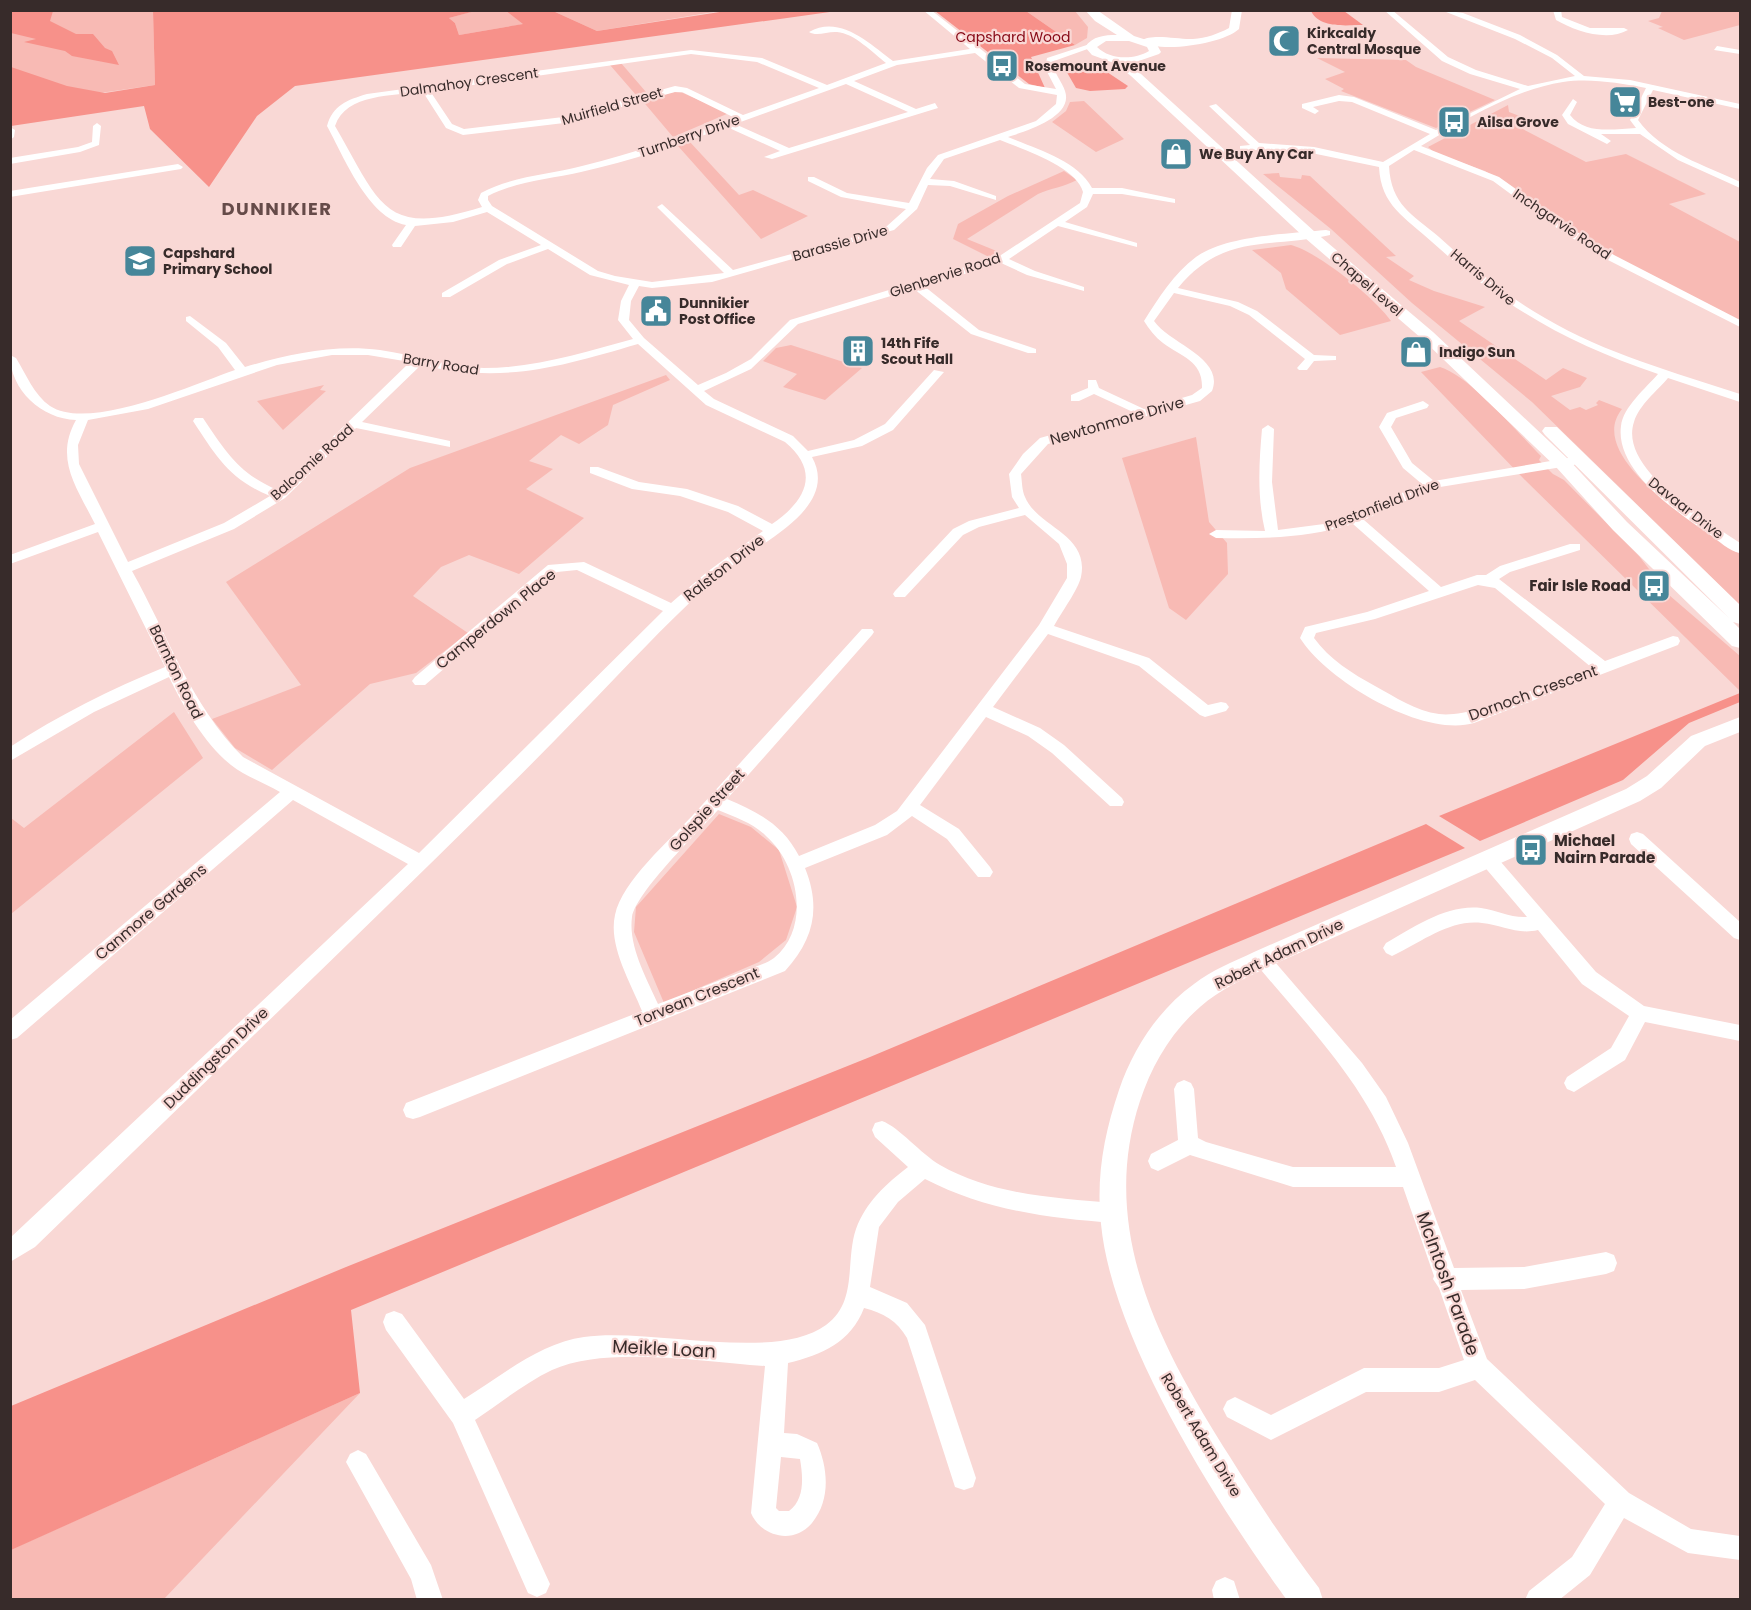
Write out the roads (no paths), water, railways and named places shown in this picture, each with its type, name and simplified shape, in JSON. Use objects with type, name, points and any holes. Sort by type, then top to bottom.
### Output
[{"type":"main road","points":[[1090,10],[1099,19],[1149,50]]},
{"type":"main road","points":[[1099,19],[1094,51],[1099,55],[1116,59],[1149,50]]},
{"type":"main road","points":[[1095,42],[1130,38]]},
{"type":"main road","name":"Chapel Level","points":[[1149,50],[1150,73],[1171,95],[1562,463],[1620,526],[1740,641]]},
{"type":"main road","name":"Chapel Level","points":[[1116,59],[1584,460],[1663,543],[1740,617]]},
{"type":"street","points":[[926,10],[1022,86],[1062,93]]},
{"type":"street","points":[[1149,50],[1222,37],[1234,29],[1237,10]]},
{"type":"street","points":[[1387,10],[1445,59],[1473,72],[1526,88]]},
{"type":"street","points":[[1444,10],[1542,49],[1567,63],[1583,79]]},
{"type":"street","points":[[1557,10],[1559,18],[1583,28],[1603,32],[1624,30]]},
{"type":"street","points":[[813,32],[836,29],[849,32],[892,64]]},
{"type":"street","points":[[1062,93],[1049,62],[1054,57],[1095,42]]},
{"type":"street","points":[[1717,48],[1740,52]]},
{"type":"street","name":"Turnberry Drive","points":[[488,208],[483,200],[484,195],[503,185],[618,160],[727,124],[892,64],[976,50]]},
{"type":"street","name":"Dalmahoy Crescent","points":[[411,225],[392,218],[378,204],[331,126],[334,115],[340,107],[349,102],[691,52],[759,60],[825,87]]},
{"type":"street","points":[[1070,53],[1099,55]]},
{"type":"street","points":[[1243,148],[1257,146],[1313,149],[1384,165],[1437,134],[1526,88],[1552,81],[1583,79],[1650,88],[1740,106]]},
{"type":"street","points":[[845,80],[916,112]]},
{"type":"street","points":[[1650,88],[1634,120],[1640,131],[1663,147],[1740,185]]},
{"type":"street","name":"Muirfield Street","points":[[426,89],[449,126],[462,137],[564,120],[675,89],[684,90],[742,118]]},
{"type":"street","name":"Barassie Drive","points":[[548,246],[594,273],[635,284],[675,285],[731,274],[886,231],[904,220],[914,207],[925,182],[941,158],[1045,119],[1056,111],[1062,93]]},
{"type":"street","points":[[1315,111],[1305,106],[1339,98],[1354,100],[1437,134]]},
{"type":"street","points":[[1573,102],[1566,115],[1571,122],[1606,141]]},
{"type":"street","points":[[769,157],[935,106]]},
{"type":"street","points":[[1213,106],[1257,146]]},
{"type":"street","points":[[727,124],[788,151]]},
{"type":"street","points":[[10,160],[80,149],[96,143],[97,126]]},
{"type":"street","points":[[10,137],[11,130]]},
{"type":"street","points":[[1589,132],[1640,131]]},
{"type":"street","points":[[999,136],[1077,174],[1087,186],[1088,191],[1122,191],[1172,201]]},
{"type":"street","name":"Inchgarvie Road","points":[[1414,147],[1496,179],[1565,229],[1610,256],[1740,324]]},
{"type":"street","name":"Harris Drive","points":[[1384,165],[1384,186],[1396,205],[1515,304],[1549,326],[1602,350],[1740,398]]},
{"type":"street","points":[[10,194],[178,168]]},
{"type":"street","points":[[811,179],[844,195],[914,207]]},
{"type":"street","points":[[925,182],[951,183],[993,198]]},
{"type":"street","name":"Glenbervie Road","points":[[695,390],[745,367],[761,355],[777,333],[794,322],[1002,259],[1084,205],[1088,191]]},
{"type":"street","points":[[662,207],[731,274]]},
{"type":"street","points":[[397,245],[411,225],[435,224],[488,208],[548,246]]},
{"type":"street","points":[[1058,223],[1133,245]]},
{"type":"street","name":"Newtonmore Drive","points":[[797,864],[881,830],[903,816],[1045,628],[1074,578],[1074,564],[1064,541],[1027,510],[1018,497],[1015,474],[1027,457],[1044,441],[1196,398],[1208,389],[1210,379],[1207,369],[1197,358],[1167,344],[1155,333],[1149,321],[1192,266],[1207,255],[1246,245],[1318,234]]},
{"type":"street","points":[[446,295],[504,262],[548,246]]},
{"type":"street","points":[[1002,259],[1031,273],[1080,289]]},
{"type":"street","points":[[635,284],[626,301],[623,320],[640,340],[695,390],[723,409],[789,439],[806,455],[858,443],[889,427],[938,372]]},
{"type":"street","points":[[916,285],[975,332],[1032,351]]},
{"type":"street","points":[[1173,290],[1234,304],[1253,313],[1311,358],[1332,358]]},
{"type":"street","points":[[190,319],[222,345],[242,371]]},
{"type":"street","name":"Barry Road","points":[[10,358],[41,408],[60,415],[84,417],[135,408],[242,371],[320,352],[368,352],[470,370],[507,372],[550,365],[640,340]]},
{"type":"street","points":[[1303,368],[1311,358]]},
{"type":"street","name":"Balcomie Road","points":[[124,569],[229,526],[280,495],[418,361]]},
{"type":"street","name":"Davaar Drive","points":[[1666,372],[1627,422],[1625,447],[1643,474],[1679,505],[1740,549]]},
{"type":"street","points":[[1075,398],[1093,385],[1143,413]]},
{"type":"street","points":[[1423,405],[1390,416],[1385,427],[1407,465],[1431,485]]},
{"type":"street","name":"Barnton Road","points":[[84,417],[71,440],[73,465],[196,716],[215,741],[237,761],[420,862]]},
{"type":"street","points":[[199,421],[232,470],[250,484],[280,495]]},
{"type":"street","points":[[354,424],[446,444]]},
{"type":"street","points":[[1269,429],[1264,485],[1265,506],[1273,535]]},
{"type":"street","name":"Ralston Drive","points":[[420,862],[559,729],[697,586],[803,506],[810,493],[813,473],[806,455]]},
{"type":"street","name":"Prestonfield Drive","points":[[1216,534],[1273,535],[1325,528],[1354,519],[1431,485],[1584,460]]},
{"type":"street","points":[[594,470],[637,486],[682,492],[733,509],[772,530]]},
{"type":"street","points":[[900,594],[958,532],[974,524],[1027,510]]},
{"type":"street","points":[[1354,519],[1438,592]]},
{"type":"street","points":[[10,560],[102,526]]},
{"type":"street","name":"Dornoch Crescent","points":[[1575,547],[1505,569],[1489,580],[1477,580],[1370,616],[1310,630],[1307,638],[1319,655],[1377,693],[1406,711],[1437,720],[1469,719],[1673,641]]},
{"type":"street","name":"Camperdown Place","points":[[420,681],[553,568],[579,565],[674,610]]},
{"type":"street","points":[[1489,580],[1500,585],[1603,668]]},
{"type":"street","points":[[1045,628],[1144,662],[1201,717],[1221,707]]},
{"type":"street","name":"Golspie Street","points":[[653,1015],[625,938],[623,920],[637,889],[867,632]]},
{"type":"street","points":[[10,755],[61,721],[101,700],[172,670]]},
{"type":"street","points":[[983,709],[1034,732],[1058,749],[1116,802]]},
{"type":"street","name":"Robert Adam Drive","points":[[1307,1599],[1221,1471],[1147,1340],[1121,1262],[1114,1213],[1111,1165],[1118,1130],[1129,1094],[1146,1056],[1162,1032],[1201,992],[1262,959],[1633,795],[1654,782],[1698,741],[1740,724]]},
{"type":"street","name":"Canmore Gardens","points":[[10,1032],[291,792]]},
{"type":"street","name":"Torvean Crescent","points":[[413,1110],[779,965],[796,946],[805,925],[803,891],[797,864],[781,838],[764,825],[714,801]]},
{"type":"street","points":[[910,807],[952,834],[984,872]]},
{"type":"street","points":[[1637,838],[1740,933]]},
{"type":"street","points":[[1488,859],[1589,978],[1640,1013],[1740,1033]]},
{"type":"street","name":"Duddingston Drive","points":[[10,1251],[27,1239],[420,862]]},
{"type":"street","points":[[1392,948],[1427,930],[1469,915],[1481,915],[1517,926],[1541,921]]},
{"type":"street","name":"McIntosh Parade","points":[[1262,959],[1355,1070],[1378,1103],[1398,1143],[1444,1279],[1478,1367],[1620,1502],[1688,1541],[1740,1548]]},
{"type":"street","points":[[1574,1083],[1618,1054],[1640,1013]]},
{"type":"street","points":[[1184,1089],[1188,1144]]},
{"type":"street","points":[[882,1130],[899,1150],[922,1168],[954,1184],[1000,1200],[1030,1206],[1114,1213]]},
{"type":"street","points":[[1188,1144],[1203,1151],[1293,1177],[1410,1177]]},
{"type":"street","points":[[1158,1161],[1179,1152],[1188,1144]]},
{"type":"street","name":"Meikle Loan","points":[[461,1414],[545,1361],[582,1348],[621,1345],[777,1354],[830,1337],[849,1319],[858,1295],[867,1229],[888,1197],[922,1168]]},
{"type":"street","points":[[1444,1279],[1524,1278],[1606,1263]]},
{"type":"street","points":[[858,1295],[878,1300],[903,1311],[914,1327],[964,1478]]},
{"type":"street","points":[[394,1322],[461,1414],[537,1584]]},
{"type":"street","points":[[771,1444],[777,1354]]},
{"type":"street","points":[[1235,1409],[1272,1428],[1364,1380],[1439,1380],[1478,1367]]},
{"type":"street","points":[[358,1462],[422,1574],[430,1599]]},
{"type":"street","points":[[1538,1599],[1581,1566],[1620,1502]]},
{"type":"place","name":"Kirkcaldy Central Mosque","points":[[1284,41]]},
{"type":"place","name":"Rosemount Avenue","points":[[1002,66]]},
{"type":"place","name":"Best-one","points":[[1625,102]]},
{"type":"place","name":"Ailsa Grove","points":[[1454,122]]},
{"type":"place","name":"We Buy Any Car","points":[[1176,154]]},
{"type":"place","name":"Capshard Primary School","points":[[140,261]]},
{"type":"place","name":"Dunnikier Post Office","points":[[656,311]]},
{"type":"place","name":"14th Fife Scout Hall","points":[[858,351]]},
{"type":"place","name":"Indigo Sun","points":[[1416,352]]},
{"type":"place","name":"Fair Isle Road","points":[[1654,586]]},
{"type":"place","name":"Michael Nairn Parade","points":[[1531,850]]},
{"type":"district","name":"DUNNIKIER","points":[[277,209]]},
{"type":"park label","name":"Capshard Wood","points":[[1013,37]]}]
